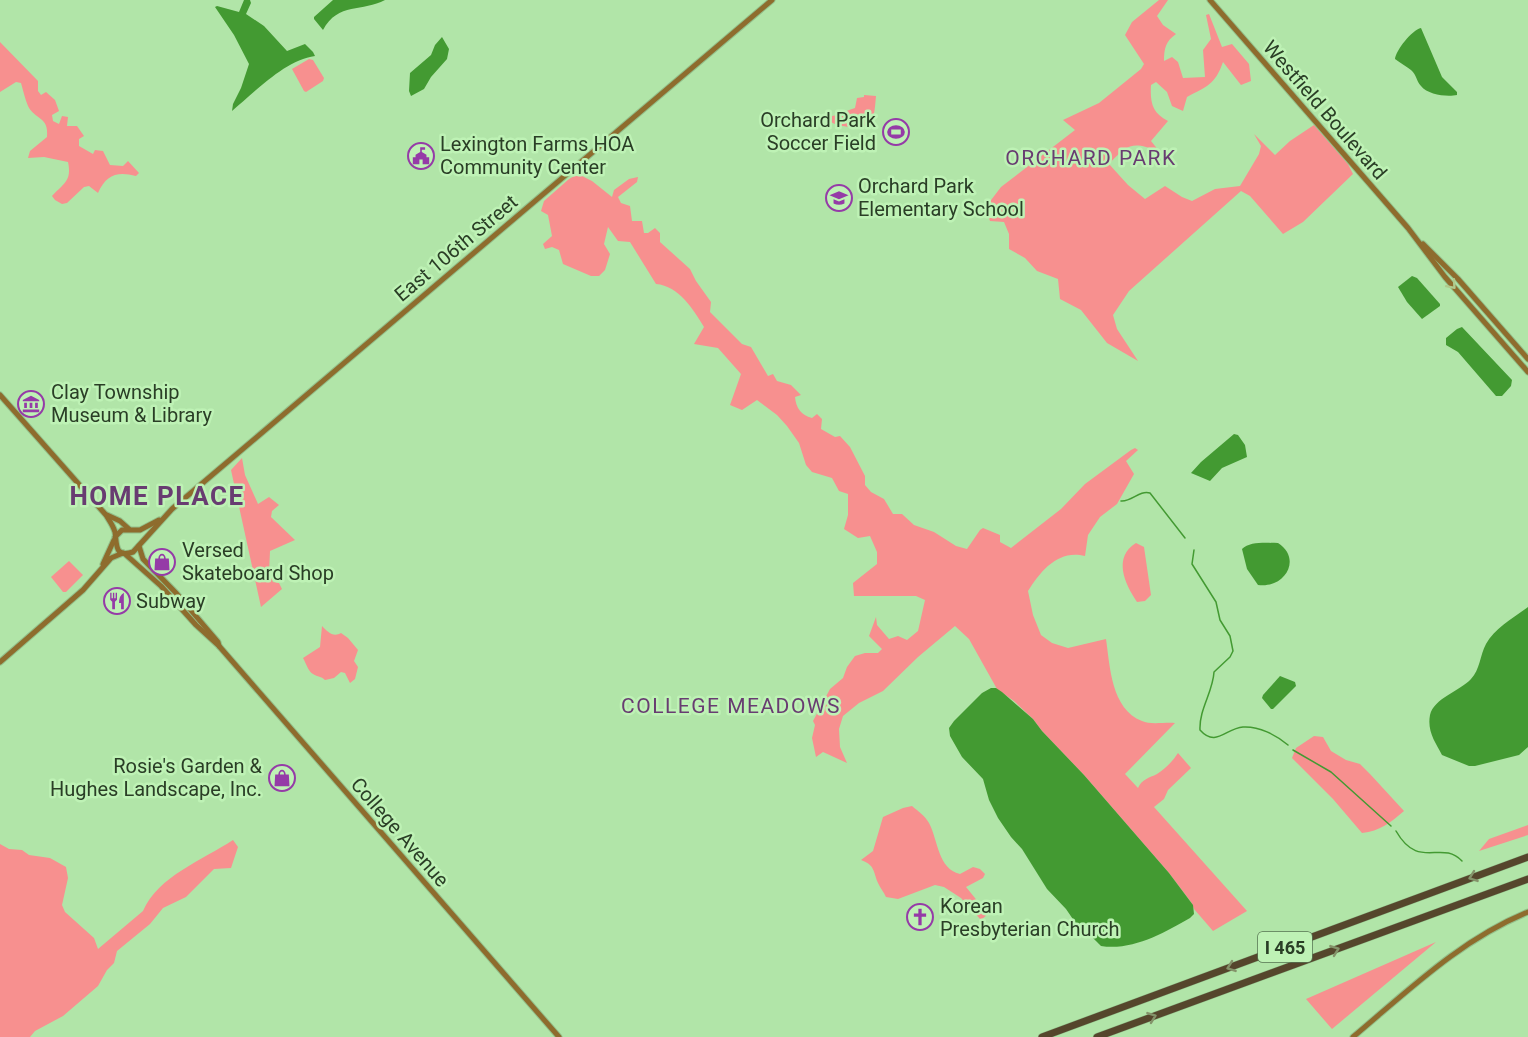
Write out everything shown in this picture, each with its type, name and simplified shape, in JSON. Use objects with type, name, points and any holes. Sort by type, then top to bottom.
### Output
[{"type":"highway","name":"I 465","points":[[1042,1037],[1528,857]]},
{"type":"highway","name":"I 465","points":[[1098,1037],[1528,879]]},
{"type":"main road","name":"East 106th Street","points":[[139,544],[161,519],[772,0]]},
{"type":"main road","name":"Westfield Boulevard","points":[[1210,0],[1417,239],[1445,277],[1528,372]]},
{"type":"main road","name":"Westfield Boulevard","points":[[1417,239],[1453,274],[1528,359]]},
{"type":"main road","points":[[0,395],[106,515],[112,524],[116,548],[123,553]]},
{"type":"main road","points":[[0,662],[83,590],[102,566],[114,556],[133,552],[139,544],[139,537],[131,529],[106,515]]},
{"type":"main road","name":"East 106th Street","points":[[131,529],[144,528],[161,519]]},
{"type":"main road","points":[[102,566],[120,530],[131,529]]},
{"type":"main road","name":"College Avenue","points":[[139,544],[144,559],[177,594],[219,646]]},
{"type":"main road","name":"College Avenue","points":[[123,553],[161,586],[196,625],[219,646],[559,1037]]},
{"type":"main road","points":[[1353,1037],[1451,955],[1489,930],[1528,912]]},
{"type":"shaded area","points":[[244,0],[250,0],[251,3],[246,14],[264,26],[287,51],[305,44],[315,56],[282,70],[232,111],[249,64],[234,35],[215,7],[239,12]]},
{"type":"shaded area","points":[[333,0],[385,0],[377,4],[343,11],[329,21],[323,30],[314,17]]},
{"type":"shaded area","points":[[1159,0],[1168,0],[1157,16],[1163,25],[1176,34],[1166,45],[1164,61],[1172,57],[1178,62],[1183,78],[1205,77],[1203,50],[1211,39],[1206,15],[1209,14],[1222,47],[1232,44],[1249,64],[1251,81],[1241,85],[1223,62],[1213,80],[1187,97],[1183,111],[1172,106],[1167,92],[1156,82],[1151,85],[1151,97],[1155,111],[1168,121],[1151,141],[1159,151],[1143,146],[1131,146],[1109,164],[1128,185],[1145,199],[1165,186],[1192,201],[1215,189],[1240,186],[1259,154],[1261,146],[1254,134],[1275,155],[1290,141],[1314,125],[1348,164],[1353,174],[1303,222],[1283,234],[1250,196],[1241,191],[1129,291],[1113,315],[1117,329],[1138,361],[1107,343],[1081,310],[1060,299],[1058,279],[1037,271],[1025,258],[1009,249],[1009,234],[1004,222],[990,221],[985,208],[1001,187],[1075,130],[1063,120],[1099,103],[1141,69],[1144,64],[1125,35],[1132,22]]},
{"type":"shaded area","points":[[1421,28],[1442,77],[1457,92],[1457,95],[1443,95],[1424,89],[1411,70],[1395,59],[1405,41],[1413,32]]},
{"type":"shaded area","points":[[442,37],[449,49],[447,59],[424,89],[411,96],[410,73],[431,55],[435,45]]},
{"type":"shaded area","points":[[0,42],[38,81],[38,91],[41,95],[46,92],[55,100],[59,111],[52,115],[53,121],[59,124],[62,116],[68,117],[67,126],[77,126],[84,136],[79,139],[79,146],[93,154],[95,150],[103,151],[110,165],[123,166],[128,161],[139,173],[136,176],[118,174],[113,176],[105,182],[98,193],[89,186],[84,187],[67,203],[62,204],[55,200],[52,196],[68,178],[68,162],[44,157],[28,158],[30,151],[47,137],[46,125],[28,106],[21,83],[16,82],[0,92]]},
{"type":"shaded area","points":[[309,59],[313,60],[324,78],[306,92],[292,69]]},
{"type":"shaded area","points":[[864,95],[876,96],[872,120],[869,124],[850,127],[831,122],[832,116],[855,108],[857,98],[864,97]]},
{"type":"shaded area","points":[[578,174],[592,181],[612,197],[614,190],[629,179],[638,177],[637,182],[618,197],[621,203],[630,206],[632,221],[642,221],[644,233],[655,228],[660,233],[660,242],[690,269],[711,302],[710,312],[742,344],[751,347],[768,376],[773,374],[777,381],[791,385],[801,395],[795,397],[802,413],[812,418],[817,414],[822,419],[821,429],[835,437],[840,436],[850,447],[865,476],[865,485],[871,492],[884,499],[893,514],[902,514],[914,525],[934,532],[956,546],[967,549],[983,528],[1000,535],[1000,542],[1011,548],[1061,509],[1085,484],[1131,450],[1135,448],[1138,450],[1126,461],[1134,474],[1117,504],[1100,517],[1088,535],[1085,556],[1059,558],[1045,569],[1028,591],[1033,615],[1041,635],[1052,643],[1068,648],[1106,639],[1114,686],[1124,707],[1132,715],[1145,722],[1175,723],[1125,774],[1138,788],[1144,781],[1166,767],[1178,753],[1191,768],[1154,807],[1247,911],[1213,931],[1194,909],[1169,873],[1084,775],[1033,719],[997,689],[969,639],[955,626],[883,691],[859,703],[843,716],[839,729],[840,747],[847,763],[823,752],[816,757],[812,738],[815,725],[813,721],[830,689],[843,678],[855,656],[878,653],[882,649],[869,636],[876,617],[877,625],[889,639],[898,636],[907,640],[918,631],[925,600],[916,596],[854,596],[853,583],[877,564],[877,552],[870,536],[858,538],[844,529],[848,515],[848,494],[839,491],[832,478],[812,472],[806,465],[799,443],[777,415],[757,400],[742,410],[730,405],[741,374],[718,348],[694,344],[704,327],[700,320],[690,306],[672,289],[656,284],[630,242],[618,241],[608,227],[604,244],[610,254],[605,270],[599,276],[591,276],[563,264],[559,250],[552,247],[545,249],[543,244],[552,236],[548,215],[541,211],[544,201]]},
{"type":"shaded area","points":[[1412,276],[1417,278],[1440,304],[1422,319],[1398,287]]},
{"type":"shaded area","points":[[1462,327],[1512,380],[1511,386],[1502,396],[1496,396],[1458,352],[1446,345],[1446,338]]},
{"type":"shaded area","points":[[1234,434],[1238,435],[1245,445],[1247,457],[1222,468],[1210,481],[1191,473],[1201,462]]},
{"type":"shaded area","points":[[242,458],[245,475],[258,504],[269,497],[279,505],[272,511],[271,517],[295,540],[270,551],[269,573],[273,582],[279,583],[282,589],[261,607],[231,470]]},
{"type":"shaded area","points":[[1136,543],[1144,547],[1151,595],[1145,601],[1137,602],[1128,587],[1123,571],[1125,555]]},
{"type":"shaded area","points":[[1278,543],[1289,557],[1290,564],[1287,572],[1276,582],[1258,585],[1247,569],[1242,549],[1254,544]]},
{"type":"shaded area","points":[[69,561],[83,575],[66,592],[63,592],[51,577]]},
{"type":"shaded area","points":[[1528,607],[1528,747],[1519,755],[1475,766],[1469,766],[1442,755],[1431,731],[1429,721],[1432,709],[1442,699],[1471,679],[1484,648],[1494,633]]},
{"type":"shaded area","points":[[322,626],[333,634],[341,633],[358,650],[354,661],[358,667],[355,679],[350,683],[345,673],[341,672],[334,678],[325,680],[313,674],[307,667],[303,658],[320,647]]},
{"type":"shaded area","points":[[1280,676],[1295,682],[1296,686],[1271,709],[1262,698]]},
{"type":"shaded area","points":[[991,688],[1002,692],[1033,719],[1169,873],[1193,905],[1194,914],[1190,918],[1159,935],[1124,946],[1101,946],[1091,936],[1081,931],[1066,909],[1047,889],[1022,849],[998,818],[989,800],[983,779],[962,757],[950,736],[949,728],[954,721],[982,693]]},
{"type":"shaded area","points":[[1314,736],[1323,737],[1331,751],[1346,760],[1360,764],[1404,811],[1384,826],[1362,833],[1333,799],[1292,758],[1296,748]]},
{"type":"shaded area","points":[[912,806],[929,823],[947,866],[960,874],[973,867],[985,874],[983,878],[966,887],[988,914],[981,920],[961,898],[944,887],[935,885],[898,899],[886,897],[871,866],[861,860],[873,851],[883,817]]},
{"type":"shaded area","points":[[1528,825],[1528,835],[1479,851],[1489,839]]},
{"type":"shaded area","points":[[233,840],[238,847],[231,868],[214,869],[186,897],[163,908],[150,924],[117,951],[114,963],[98,986],[63,1016],[35,1031],[30,1037],[0,1037],[0,844],[9,849],[22,850],[29,855],[50,858],[66,867],[68,878],[62,905],[65,912],[94,938],[98,949],[143,911],[159,888],[170,878]]},
{"type":"shaded area","points":[[1436,942],[1332,1029],[1306,999]]},
{"type":"waterway","points":[[1121,501],[1129,500],[1142,493],[1150,493],[1185,538]]},
{"type":"waterway","points":[[1194,550],[1192,564],[1216,602],[1220,620],[1230,636],[1233,651],[1230,657],[1214,672],[1200,722],[1200,730],[1206,735],[1216,737],[1237,728],[1255,728],[1273,735],[1288,745]]},
{"type":"waterway","points":[[1293,750],[1331,772],[1391,826]]},
{"type":"waterway","points":[[1396,831],[1413,849],[1421,852],[1446,853],[1462,861]]},
{"type":"place","name":"Orchard Park Soccer Field","points":[[896,132]]},
{"type":"place","name":"Lexington Farms HOA Community Center","points":[[421,156]]},
{"type":"place","name":"Orchard Park Elementary School","points":[[839,198]]},
{"type":"place","name":"Clay Township Museum & Library","points":[[31,404]]},
{"type":"place","name":"Versed Skateboard Shop","points":[[162,562]]},
{"type":"place","name":"Subway","points":[[117,601]]},
{"type":"place","name":"Rosie's Garden & Hughes Landscape, Inc.","points":[[282,778]]},
{"type":"place","name":"Korean Presbyterian Church","points":[[920,917]]},
{"type":"district","name":"ORCHARD PARK","points":[[1091,158]]},
{"type":"district","name":"HOME PLACE","points":[[157,496]]},
{"type":"district","name":"COLLEGE MEADOWS","points":[[731,706]]}]
